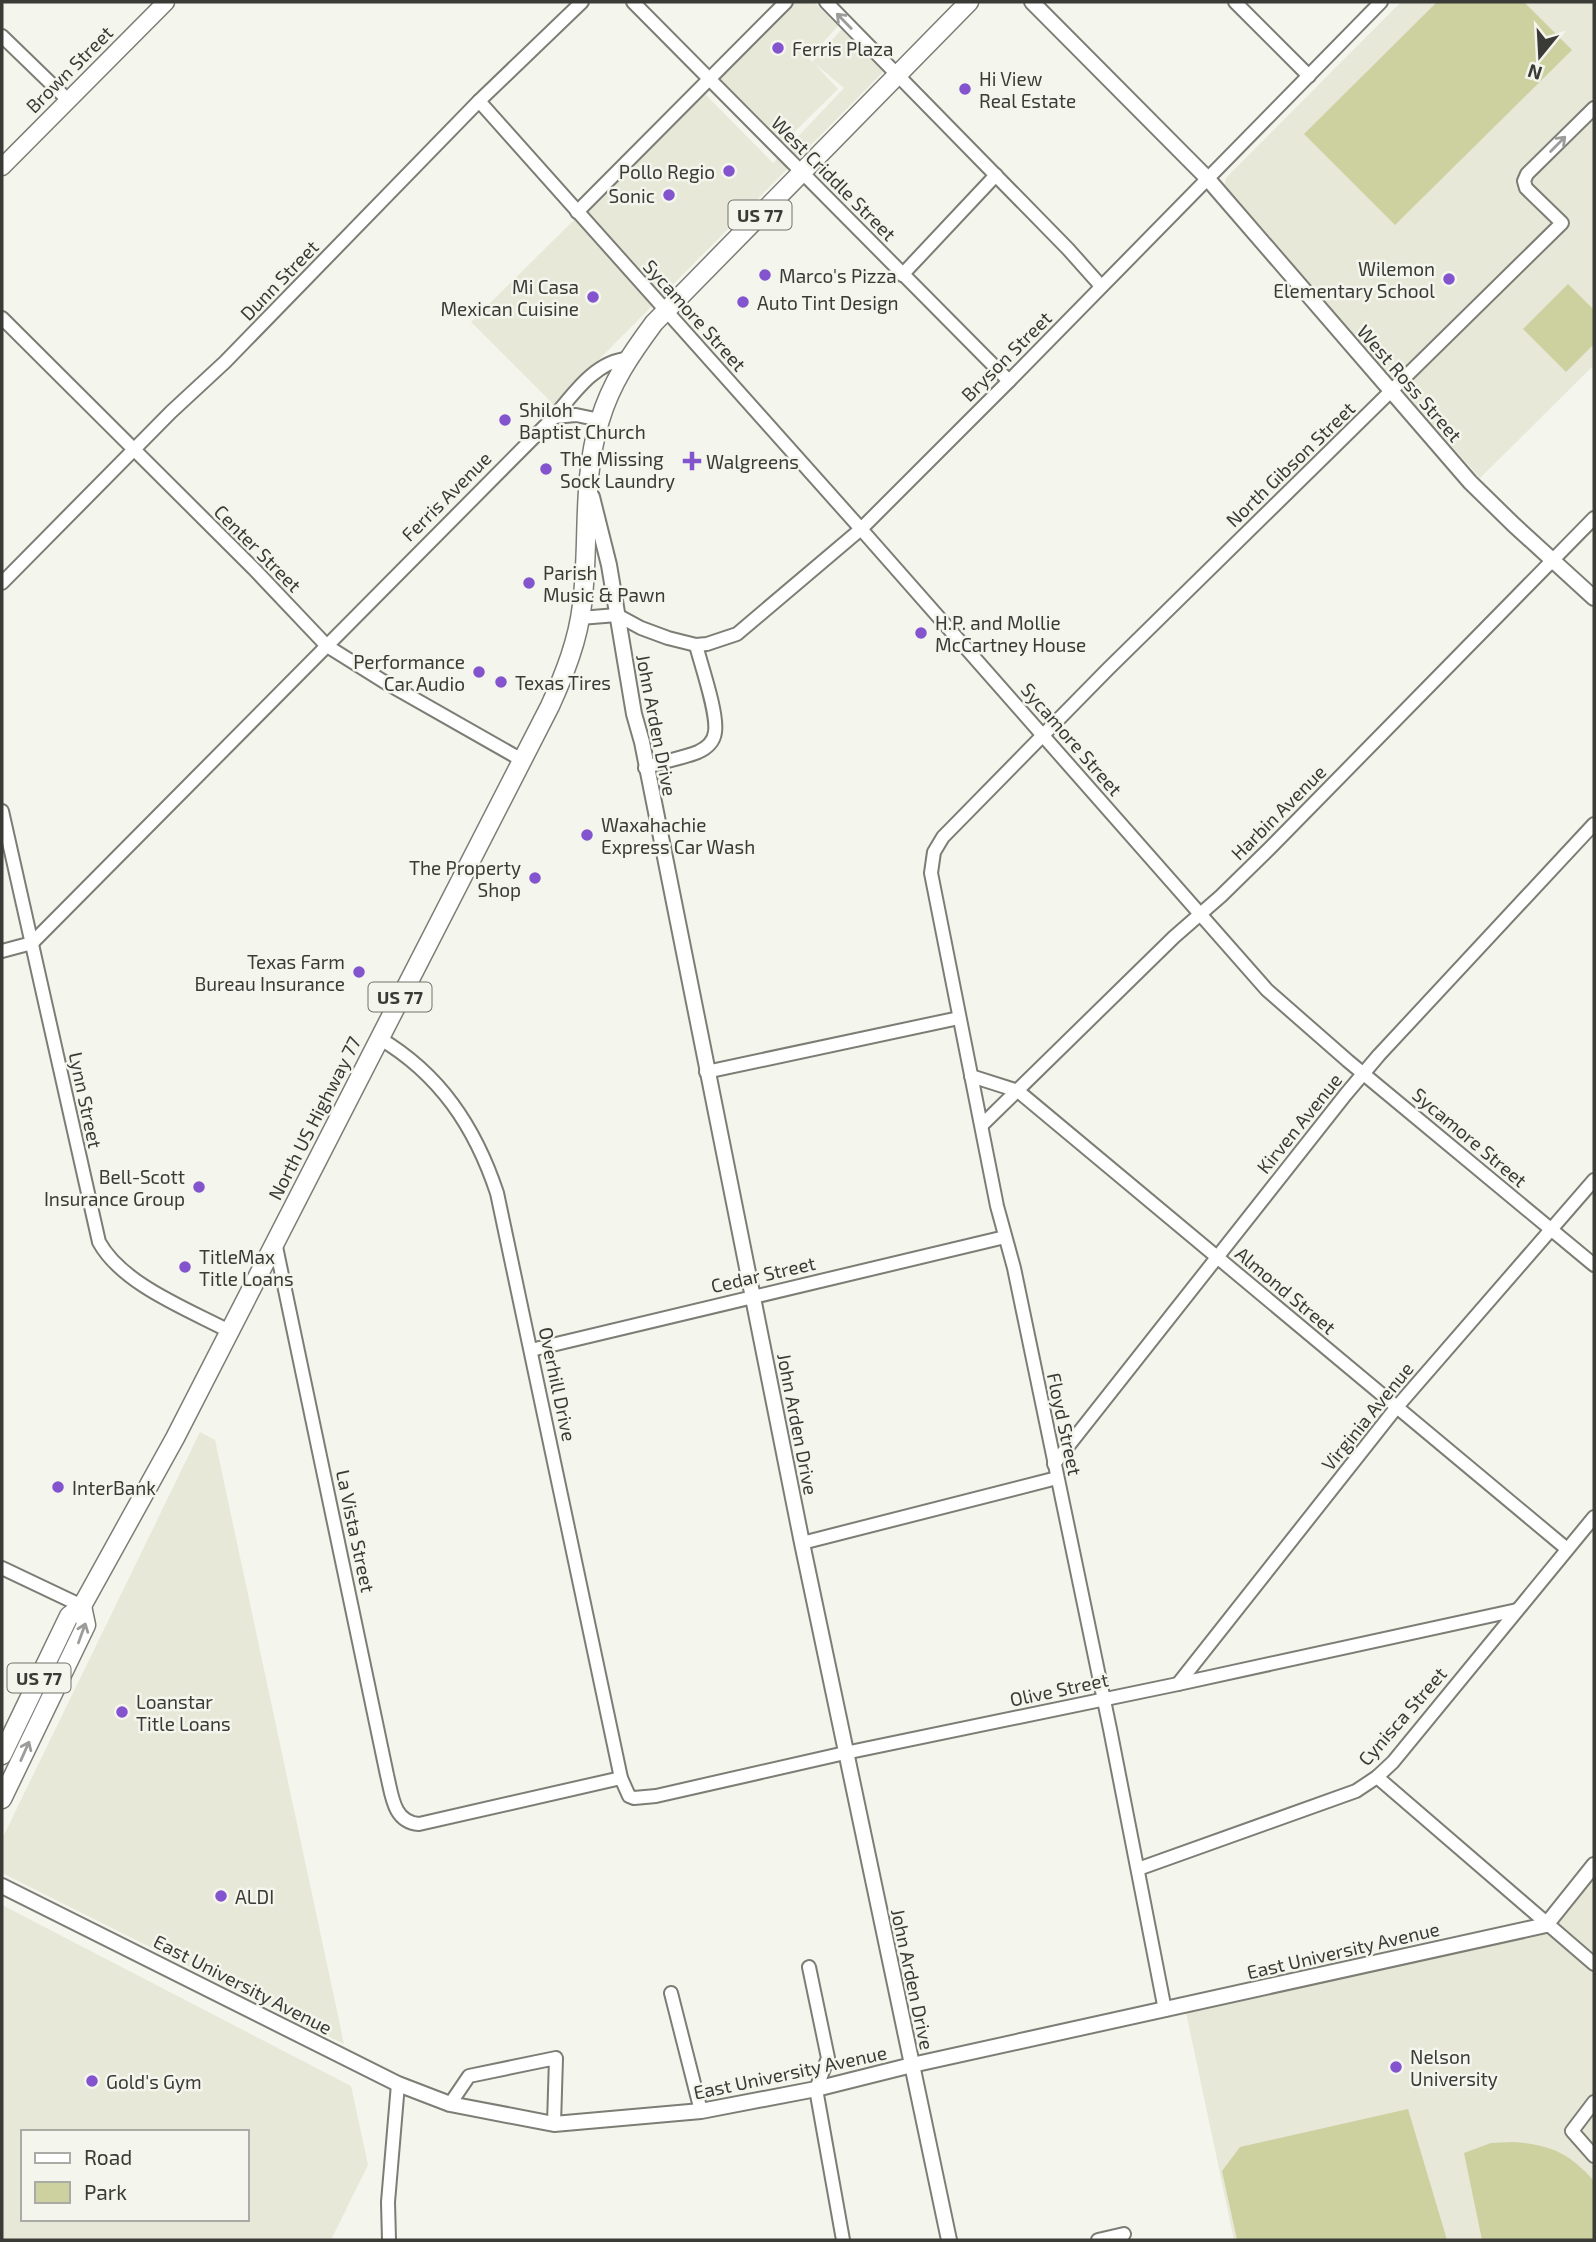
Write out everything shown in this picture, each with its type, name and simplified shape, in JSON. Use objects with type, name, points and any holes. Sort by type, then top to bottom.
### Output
[{"type":"main road","name":"Brown Street","points":[[2,167],[166,2]]},
{"type":"main road","name":"Ferris Avenue","points":[[628,359],[666,312],[969,2]]},
{"type":"main road","name":"North US Highway 77","points":[[2,1755],[69,1616],[82,1606],[175,1438],[564,675],[580,618],[585,582],[588,478],[600,420],[612,388],[628,359]]},
{"type":"main road","name":"North US Highway 77","points":[[2,1799],[86,1625],[82,1606]]},
{"type":"street","name":"Dunn Street","points":[[2,583],[133,450],[225,362],[479,101],[582,2]]},
{"type":"street","name":"West Criddle Street","points":[[633,2],[1009,381]]},
{"type":"street","points":[[577,212],[786,2]]},
{"type":"street","points":[[826,2],[1101,286]]},
{"type":"street","name":"West Ross Street","points":[[1032,2],[1207,178],[1470,482],[1594,598]]},
{"type":"street","points":[[1235,2],[1309,76]]},
{"type":"street","name":"Bryson Street","points":[[617,615],[641,628],[696,645],[737,634],[860,529],[1381,2]]},
{"type":"street","points":[[2,36],[68,100]]},
{"type":"street","name":"Sycamore Street","points":[[479,101],[1267,990],[1594,1265]]},
{"type":"street","name":"North Gibson Street","points":[[936,847],[1042,735],[1562,223],[1526,188],[1524,181],[1527,174],[1594,108]]},
{"type":"street","points":[[902,275],[996,175]]},
{"type":"street","name":"Center Street","points":[[2,318],[254,569],[327,646],[522,760]]},
{"type":"street","name":"Ferris Avenue","points":[[32,943],[569,399],[605,364],[628,359]]},
{"type":"street","points":[[554,417],[576,415],[600,420]]},
{"type":"street","points":[[580,618],[617,615],[588,478]]},
{"type":"street","name":"Harbin Avenue","points":[[982,1125],[1199,913],[1221,896],[1271,847],[1594,519]]},
{"type":"street","name":"John Arden Drive","points":[[617,615],[645,768],[802,1544],[948,2240]]},
{"type":"street","points":[[645,768],[698,752],[708,747],[713,739],[715,722],[696,645]]},
{"type":"street","name":"Lynn Street","points":[[2,811],[99,1242],[105,1253],[128,1275],[229,1331]]},
{"type":"street","name":"Kirven Avenue","points":[[1054,1464],[1364,1074],[1594,824]]},
{"type":"street","name":"Floyd Street","points":[[936,847],[931,873],[959,1018],[1104,1699],[1166,2010]]},
{"type":"street","points":[[2,951],[32,943]]},
{"type":"street","points":[[706,1072],[959,1018]]},
{"type":"street","name":"Overhill Drive","points":[[379,1038],[398,1049],[431,1077],[451,1100],[480,1151],[498,1194],[621,1778]]},
{"type":"street","name":"Almond Street","points":[[971,1076],[1018,1091],[1567,1549]]},
{"type":"street","name":"Virginia Avenue","points":[[1178,1684],[1396,1408],[1594,1180]]},
{"type":"street","name":"Cedar Street","points":[[531,1350],[1005,1237]]},
{"type":"street","name":"La Vista Street","points":[[275,1242],[387,1775],[400,1816],[409,1824],[419,1824],[621,1778]]},
{"type":"street","points":[[802,1544],[1057,1478]]},
{"type":"street","name":"Cynisca Street","points":[[1139,1869],[1356,1791],[1377,1777],[1393,1762],[1594,1517]]},
{"type":"street","points":[[2,1568],[82,1606]]},
{"type":"street","name":"Olive Street","points":[[621,1778],[629,1796],[656,1796],[845,1753],[1517,1610]]},
{"type":"street","points":[[1377,1777],[1594,1964]]},
{"type":"street","points":[[1546,1925],[1594,1865]]},
{"type":"street","name":"East University Avenue","points":[[2,1886],[398,2084],[450,2104],[554,2124],[701,2111],[816,2089],[912,2065],[1546,1925]]},
{"type":"street","points":[[809,1967],[828,2058],[816,2089],[843,2240]]},
{"type":"street","points":[[671,1993],[701,2111]]},
{"type":"street","points":[[450,2104],[469,2077],[556,2058],[554,2124]]},
{"type":"street","points":[[389,2240],[388,2202],[398,2084]]},
{"type":"street","points":[[1594,2102],[1572,2131],[1594,2156]]},
{"type":"street","points":[[1098,2240],[1125,2234]]},
{"type":"shaded area","points":[[793,2],[814,2],[838,26],[809,58],[812,62],[842,29],[883,72],[554,405],[471,322],[703,92],[773,163],[844,88],[813,62],[838,89],[781,145],[718,79]]},
{"type":"shaded area","name":"Wilemon Elementary School","points":[[1401,2],[1594,2],[1594,365],[1480,478],[1224,188],[1226,178]]},
{"type":"shaded area","points":[[200,1432],[215,1440],[344,2044],[2,1873],[2,1839]]},
{"type":"shaded area","name":"Nelson University","points":[[1594,1877],[1594,2240],[1234,2240],[1186,2012],[1553,1927]]},
{"type":"shaded area","points":[[2,1905],[351,2086],[368,2165],[331,2240],[2,2240]]},
{"type":"green space","points":[[1437,2],[1524,2],[1572,50],[1395,225],[1304,134]]},
{"type":"green space","points":[[1568,284],[1594,310],[1594,344],[1566,372],[1523,329]]},
{"type":"green space","points":[[1408,2109],[1447,2240],[1237,2240],[1222,2171],[1240,2147]]},
{"type":"green space","points":[[1491,2143],[1538,2145],[1558,2152],[1594,2181],[1594,2240],[1482,2240],[1464,2153]]},
{"type":"place","name":"Ferris Plaza","points":[[778,48]]},
{"type":"place","name":"Hi View Real Estate","points":[[965,89]]},
{"type":"place","name":"Pollo Regio","points":[[729,171]]},
{"type":"place","name":"Sonic","points":[[669,195]]},
{"type":"place","name":"Marco's Pizza","points":[[765,275]]},
{"type":"place","name":"Wilemon Elementary School","points":[[1449,279]]},
{"type":"place","name":"Mi Casa Mexican Cuisine","points":[[593,297]]},
{"type":"place","name":"Auto Tint Design","points":[[743,302]]},
{"type":"place","name":"Shiloh Baptist Church","points":[[505,420]]},
{"type":"place","name":"Walgreens","points":[[692,461]]},
{"type":"place","name":"The Missing Sock Laundry","points":[[546,469]]},
{"type":"place","name":"Parish Music & Pawn","points":[[529,583]]},
{"type":"place","name":"H.P. and Mollie McCartney House","points":[[921,633]]},
{"type":"place","name":"Performance Car Audio","points":[[479,672]]},
{"type":"place","name":"Texas Tires","points":[[501,682]]},
{"type":"place","name":"Waxahachie Express Car Wash","points":[[587,835]]},
{"type":"place","name":"The Property Shop","points":[[535,878]]},
{"type":"place","name":"Texas Farm Bureau Insurance","points":[[359,972]]},
{"type":"place","name":"Bell-Scott Insurance Group","points":[[199,1187]]},
{"type":"place","name":"TitleMax Title Loans","points":[[185,1267]]},
{"type":"place","name":"InterBank","points":[[58,1487]]},
{"type":"place","name":"Loanstar Title Loans","points":[[122,1712]]},
{"type":"place","name":"ALDI","points":[[221,1896]]},
{"type":"place","name":"Nelson University","points":[[1396,2067]]},
{"type":"place","name":"Gold's Gym","points":[[92,2081]]}]
